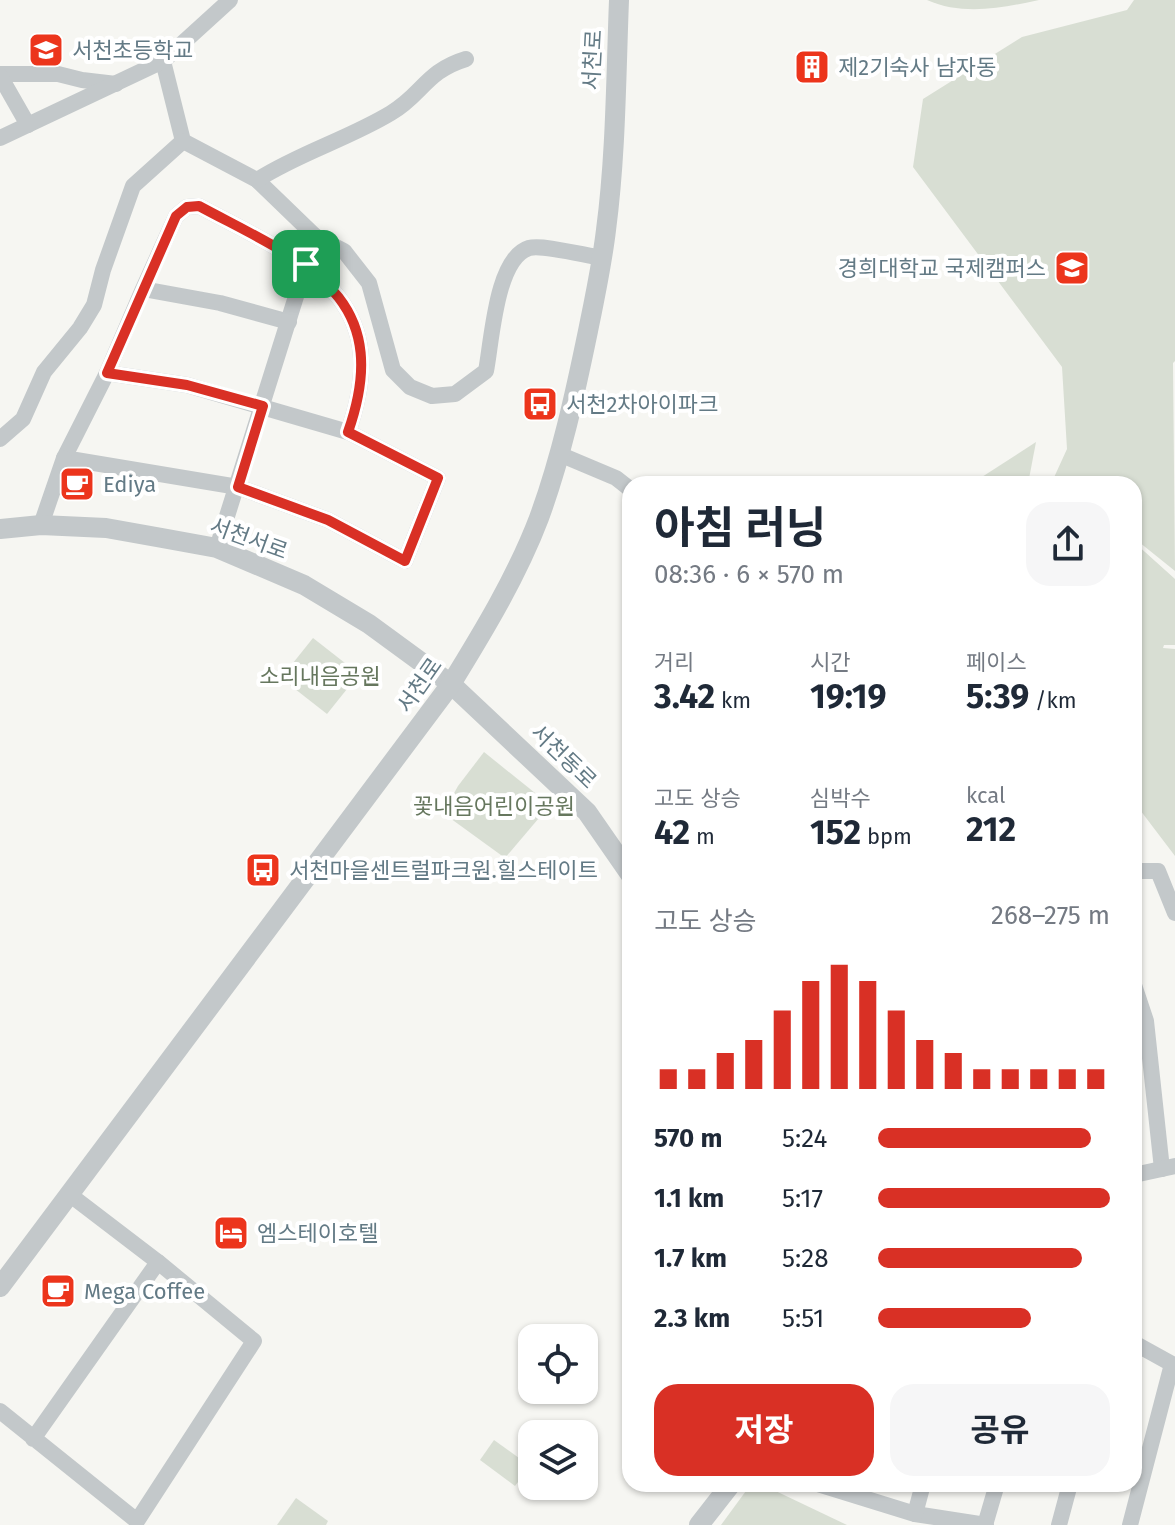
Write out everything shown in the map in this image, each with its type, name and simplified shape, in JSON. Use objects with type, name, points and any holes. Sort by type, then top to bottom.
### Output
[{"type":"street","points":[[0,138],[163,61],[230,0]]},
{"type":"street","name":"서천로","points":[[0,1287],[451,684],[484,630],[538,520],[559,454],[603,258],[611,179],[619,0]]},
{"type":"street","points":[[257,180],[284,163],[358,131],[395,111],[445,66],[466,59]]},
{"type":"street","points":[[163,61],[183,141],[257,180],[315,236],[344,251],[369,283],[393,370],[410,387],[432,396],[455,394],[486,371],[506,269],[518,253],[532,247],[603,258]]},
{"type":"street","points":[[28,125],[0,75],[58,74],[117,84]]},
{"type":"street","points":[[0,439],[23,419],[44,372],[80,328],[94,305],[133,186],[183,141]]},
{"type":"street","points":[[41,525],[64,458],[107,373],[176,216],[187,207],[199,206],[306,264],[336,294],[355,322],[360,349],[361,378],[357,409],[348,432]]},
{"type":"street","points":[[217,548],[315,236]]},
{"type":"street","points":[[143,289],[220,303],[289,322]]},
{"type":"street","points":[[64,458],[238,487],[328,520],[405,561],[438,478],[348,432],[187,385],[107,373]]},
{"type":"street","points":[[559,454],[622,483]]},
{"type":"street","name":"서천서로","points":[[0,529],[41,525],[106,528],[217,548],[304,585],[369,624],[451,684]]},
{"type":"street","name":"서천동로","points":[[451,684],[587,812],[622,862]]},
{"type":"street","points":[[1142,871],[1158,871],[1175,913]]},
{"type":"street","points":[[1142,1009],[1168,1168],[1142,1173]]},
{"type":"street","points":[[0,1411],[137,1521],[254,1341],[69,1194]]},
{"type":"street","points":[[33,1439],[158,1262]]},
{"type":"street","points":[[1142,1347],[1172,1364],[1142,1479]]},
{"type":"street","points":[[699,1525],[725,1492]]},
{"type":"street","points":[[854,1492],[915,1514],[986,1525],[995,1492]]},
{"type":"street","points":[[915,1514],[921,1492]]},
{"type":"street","points":[[1059,1525],[1068,1492]]},
{"type":"street","points":[[1130,1525],[1139,1492]]},
{"type":"green space","points":[[927,0],[1039,0],[997,8],[969,9]]},
{"type":"green space","name":"경희대학교 국제캠퍼스","points":[[1134,0],[1175,0],[1175,571],[1142,544],[1142,476],[1055,476],[1067,449],[1062,367],[913,167],[923,99],[1022,37],[1127,10]]},
{"type":"green space","points":[[1036,442],[1030,476],[983,476]]},
{"type":"green space","points":[[1142,549],[1175,579],[1175,645],[1164,645],[1163,648],[1175,649],[1175,856],[1142,813]]},
{"type":"green space","name":"소리내음공원","points":[[313,638],[359,674],[327,714],[281,678]]},
{"type":"green space","name":"꽃내음어린이공원","points":[[484,752],[550,805],[505,858],[443,813],[458,786]]},
{"type":"green space","points":[[494,1440],[518,1457],[518,1482],[515,1486],[480,1460]]},
{"type":"green space","points":[[745,1492],[778,1492],[847,1525],[721,1525]]},
{"type":"green space","points":[[296,1498],[328,1521],[326,1525],[277,1525]]},
{"type":"place","name":"서천초등학교","points":[[46,50]]},
{"type":"place","name":"제2기숙사 남자동","points":[[812,67]]},
{"type":"place","name":"경희대학교 국제캠퍼스","points":[[1072,268]]},
{"type":"place","name":"서천2차아이파크","points":[[540,404]]},
{"type":"place","name":"Ediya","points":[[77,484]]},
{"type":"place","name":"서천마을센트럴파크원.힐스테이트","points":[[263,870]]},
{"type":"place","name":"엠스테이호텔","points":[[231,1233]]},
{"type":"place","name":"Mega Coffee","points":[[58,1291]]},
{"type":"route","points":[[199,206],[306,264],[336,294],[355,322],[361,378],[357,409],[348,432],[438,478],[405,561],[328,520],[238,487],[263,406],[187,385],[107,373],[176,216],[187,207],[199,206]]}]
